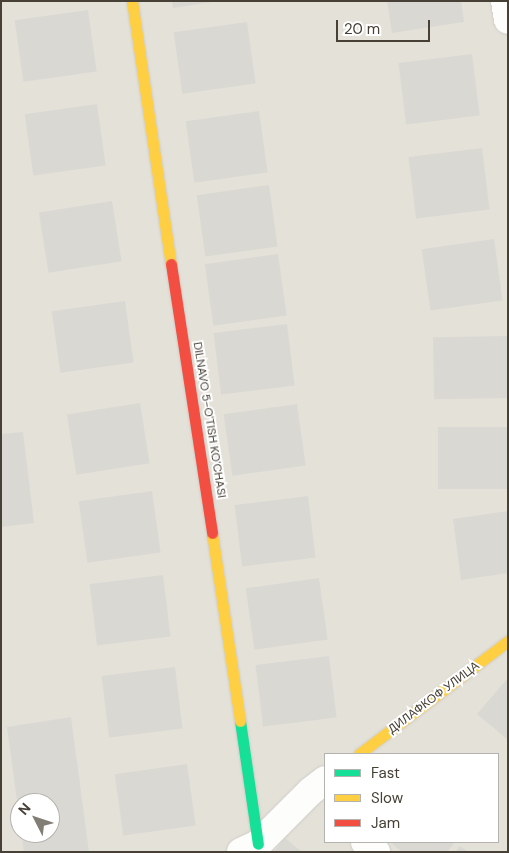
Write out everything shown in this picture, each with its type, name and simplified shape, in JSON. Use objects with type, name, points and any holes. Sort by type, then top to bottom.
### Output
[{"type":"street","name":"DILNAVO 5-O'TISH KO'CHASI","points":[[132,1],[250,848]]},
{"type":"street","points":[[505,1],[508,20]]},
{"type":"street","name":"ДИЛАФКОФ УЛИЦА","points":[[360,753],[508,641]]},
{"type":"street","points":[[250,848],[320,792]]},
{"type":"street","points":[[366,843],[376,852]]},
{"type":"shaded area","points":[[1,1],[508,1],[508,852],[1,852]]},
{"type":"building","points":[[172,1],[212,1],[212,2],[173,8]]},
{"type":"building","points":[[387,1],[461,1],[464,22],[392,33]]},
{"type":"building","points":[[88,10],[97,71],[23,82],[15,20]]},
{"type":"building","points":[[247,22],[256,83],[182,94],[174,32]]},
{"type":"building","points":[[472,54],[480,116],[406,125],[399,63]]},
{"type":"building","points":[[97,104],[106,165],[33,176],[25,114]]},
{"type":"building","points":[[259,111],[268,172],[194,183],[186,121]]},
{"type":"building","points":[[482,148],[490,210],[416,219],[409,157]]},
{"type":"building","points":[[269,185],[278,246],[205,257],[197,195]]},
{"type":"building","points":[[112,201],[122,261],[48,273],[39,213]]},
{"type":"building","points":[[494,239],[503,300],[430,311],[422,249]]},
{"type":"building","points":[[278,254],[287,315],[213,326],[205,264]]},
{"type":"building","points":[[125,301],[134,362],[60,373],[52,311]]},
{"type":"building","points":[[287,324],[295,386],[221,395],[214,333]]},
{"type":"building","points":[[507,336],[508,398],[434,399],[433,337]]},
{"type":"building","points":[[140,403],[150,463],[76,475],[67,415]]},
{"type":"building","points":[[297,404],[306,465],[232,476],[224,414]]},
{"type":"building","points":[[438,427],[508,427],[508,489],[438,489]]},
{"type":"building","points":[[23,432],[34,523],[1,527],[1,434]]},
{"type":"building","points":[[152,491],[161,552],[87,563],[79,501]]},
{"type":"building","points":[[308,496],[316,558],[242,567],[235,505]]},
{"type":"building","points":[[508,511],[508,573],[461,580],[453,519]]},
{"type":"building","points":[[163,575],[171,637],[97,646],[90,584]]},
{"type":"building","points":[[319,578],[328,639],[254,650],[246,588]]},
{"type":"building","points":[[329,656],[337,718],[263,727],[256,665]]},
{"type":"building","points":[[175,667],[183,729],[109,738],[102,676]]},
{"type":"building","points":[[508,678],[508,740],[477,714]]},
{"type":"building","points":[[71,717],[89,852],[24,852],[23,843],[60,843],[60,793],[16,793],[7,727]]},
{"type":"building","points":[[187,764],[196,825],[123,836],[115,774]]},
{"type":"building","points":[[285,838],[302,852],[274,852]]},
{"type":"building","points":[[391,843],[454,843],[447,852],[402,852]]},
{"type":"building","points":[[460,846],[468,852],[455,852]]},
{"type":"traffic: fast","points":[[240,721],[258,844]]},
{"type":"traffic: slow","points":[[132,1],[171,264]]},
{"type":"traffic: slow","points":[[212,533],[240,721]]},
{"type":"traffic: slow","points":[[360,753],[508,641]]},
{"type":"traffic: jam","points":[[171,264],[212,533]]}]
